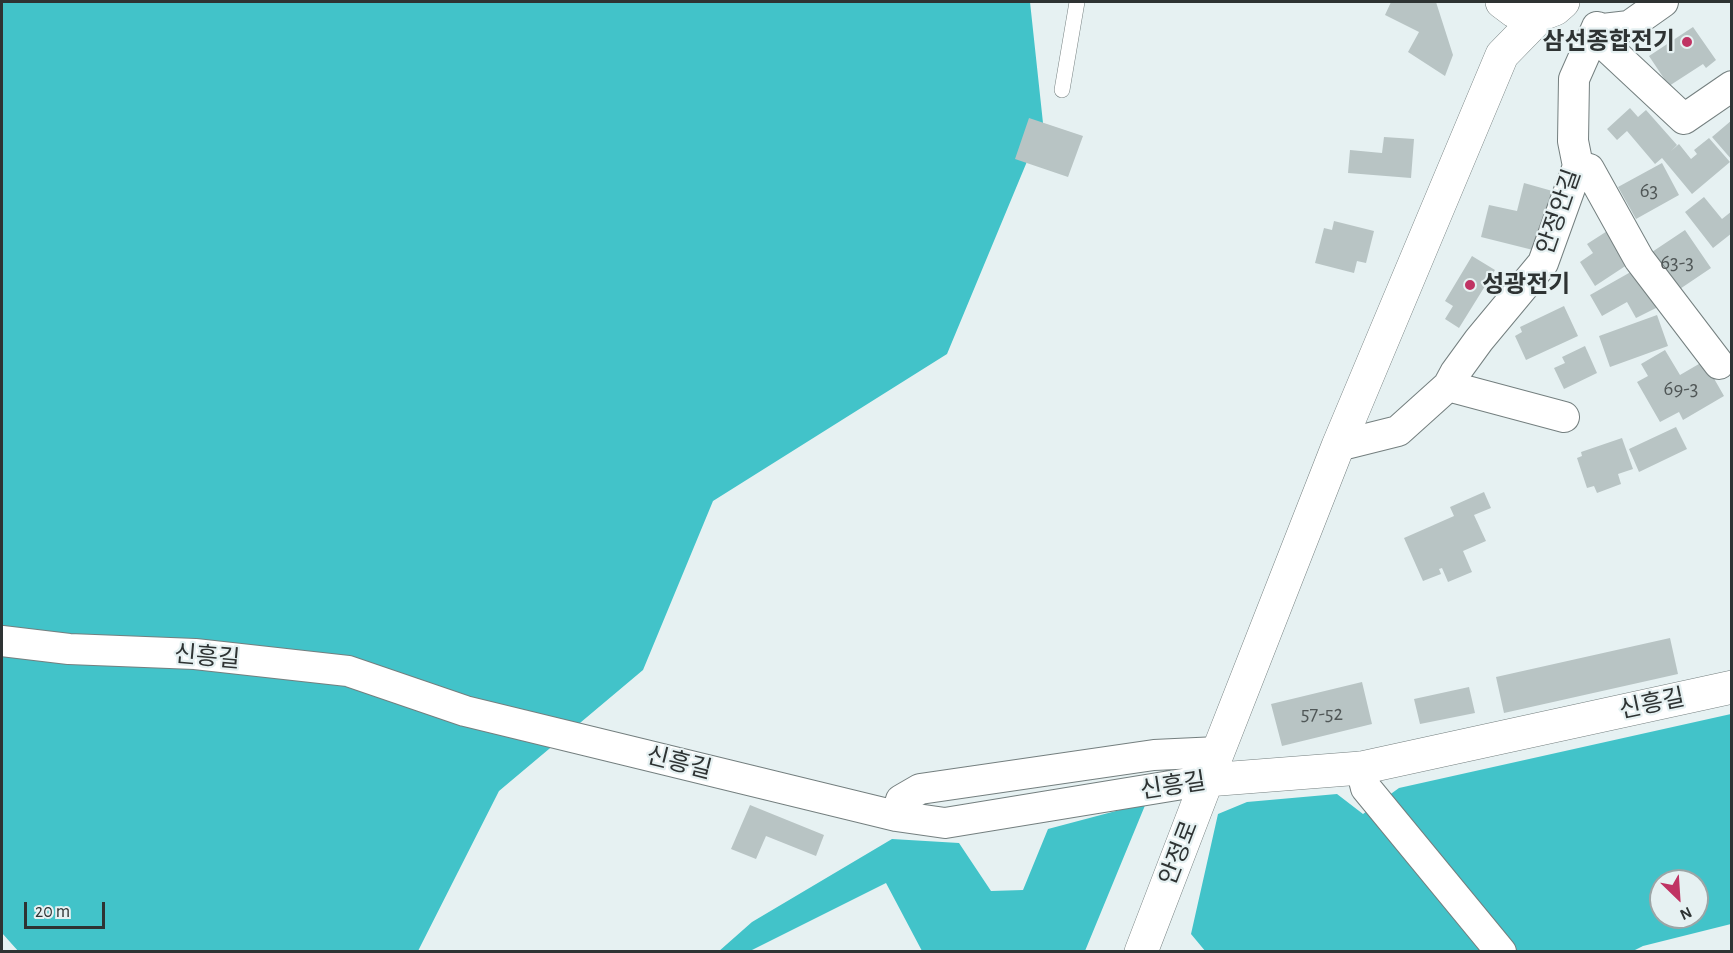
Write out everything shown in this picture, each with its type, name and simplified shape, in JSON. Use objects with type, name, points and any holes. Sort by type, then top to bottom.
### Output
[{"type":"street","points":[[1502,2],[1514,11],[1528,15],[1557,6],[1600,28],[1629,26],[1663,2]]},
{"type":"street","points":[[1502,2],[1502,55]]},
{"type":"street","points":[[1502,55],[1557,6]]},
{"type":"street","points":[[1600,28],[1609,49],[1684,119],[1731,86]]},
{"type":"street","name":"안정안길","points":[[1338,446],[1398,431],[1448,386],[1479,340],[1543,263],[1578,166],[1573,141],[1574,79],[1600,28]]},
{"type":"street","name":"안정로","points":[[1141,951],[1338,446],[1502,55]]},
{"type":"street","points":[[1578,166],[1589,169],[1639,259],[1719,363]]},
{"type":"street","points":[[1448,386],[1564,417]]},
{"type":"street","name":"신흥길","points":[[2,641],[69,649],[195,654],[348,671],[465,711],[896,816],[945,823],[1213,766],[1361,768],[1731,687]]},
{"type":"street","points":[[1361,768],[1366,788],[1501,951]]},
{"type":"lane","points":[[1062,90],[1077,2]]},
{"type":"shaded area","points":[[2,2],[1030,2],[1043,123],[947,354],[713,501],[643,670],[499,791],[418,951],[19,952],[2,933]]},
{"type":"shaded area","points":[[1731,714],[1731,924],[1643,946],[1631,952],[1206,952],[1191,934],[1218,814],[1247,802],[1337,794],[1363,814],[1399,788]]},
{"type":"shaded area","points":[[1146,803],[1085,951],[922,951],[886,883],[750,951],[718,952],[752,922],[892,839],[959,843],[991,891],[1023,890],[1048,829]]},
{"type":"building","points":[[1391,2],[1436,2],[1453,55],[1445,76],[1408,52],[1419,32],[1385,15]]},
{"type":"building","name":"삼선종합전기","points":[[1693,27],[1716,60],[1706,68],[1703,64],[1669,86],[1649,56]]},
{"type":"building","points":[[1630,108],[1638,117],[1646,110],[1677,145],[1671,151],[1679,144],[1691,159],[1697,154],[1694,150],[1709,138],[1730,162],[1692,194],[1662,158],[1655,164],[1627,131],[1617,140],[1607,129]]},
{"type":"building","points":[[1029,118],[1083,136],[1068,177],[1015,159]]},
{"type":"building","points":[[1732,120],[1732,160],[1712,137]]},
{"type":"building","points":[[1384,137],[1414,139],[1411,178],[1348,173],[1350,150],[1382,153]]},
{"type":"building","points":[[1662,163],[1679,195],[1636,219],[1618,187]]},
{"type":"building","points":[[1524,183],[1556,192],[1541,252],[1481,237],[1489,205],[1517,211]]},
{"type":"building","points":[[1704,197],[1722,219],[1732,211],[1732,233],[1713,248],[1685,212]]},
{"type":"building","points":[[1334,221],[1374,231],[1366,263],[1357,261],[1354,273],[1315,263],[1324,228],[1332,230]]},
{"type":"building","points":[[1615,226],[1636,259],[1595,286],[1580,262],[1593,253],[1587,244]]},
{"type":"building","points":[[1685,230],[1711,268],[1668,297],[1643,258]]},
{"type":"building","name":"성광전기","points":[[1472,256],[1495,270],[1459,328],[1445,319],[1453,306],[1445,301]]},
{"type":"building","points":[[1636,269],[1658,307],[1636,318],[1627,302],[1602,316],[1590,295]]},
{"type":"building","points":[[1564,306],[1578,336],[1526,360],[1515,336],[1522,332],[1520,327]]},
{"type":"building","points":[[1657,315],[1668,346],[1610,367],[1599,336]]},
{"type":"building","points":[[1585,346],[1597,373],[1564,389],[1554,368],[1565,363],[1562,357]]},
{"type":"building","points":[[1665,350],[1680,375],[1704,361],[1724,396],[1683,420],[1679,412],[1660,422],[1637,382],[1648,376],[1641,364]]},
{"type":"building","points":[[1676,427],[1687,449],[1639,472],[1629,449]]},
{"type":"building","points":[[1622,438],[1633,469],[1618,474],[1621,484],[1597,493],[1594,486],[1587,488],[1577,458],[1582,456],[1581,452]]},
{"type":"building","points":[[1484,492],[1491,508],[1474,515],[1486,541],[1463,551],[1472,572],[1448,582],[1442,568],[1439,569],[1441,574],[1423,581],[1404,538],[1454,516],[1450,507]]},
{"type":"building","points":[[1670,638],[1678,674],[1504,713],[1496,677]]},
{"type":"building","points":[[1362,682],[1372,724],[1282,746],[1271,704]]},
{"type":"building","points":[[1469,687],[1475,713],[1420,724],[1414,699]]},
{"type":"building","points":[[750,805],[824,835],[816,856],[766,836],[756,859],[731,849]]},
{"type":"place","name":"삼선종합전기","points":[[1687,42]]},
{"type":"place","name":"성광전기","points":[[1470,285]]}]
